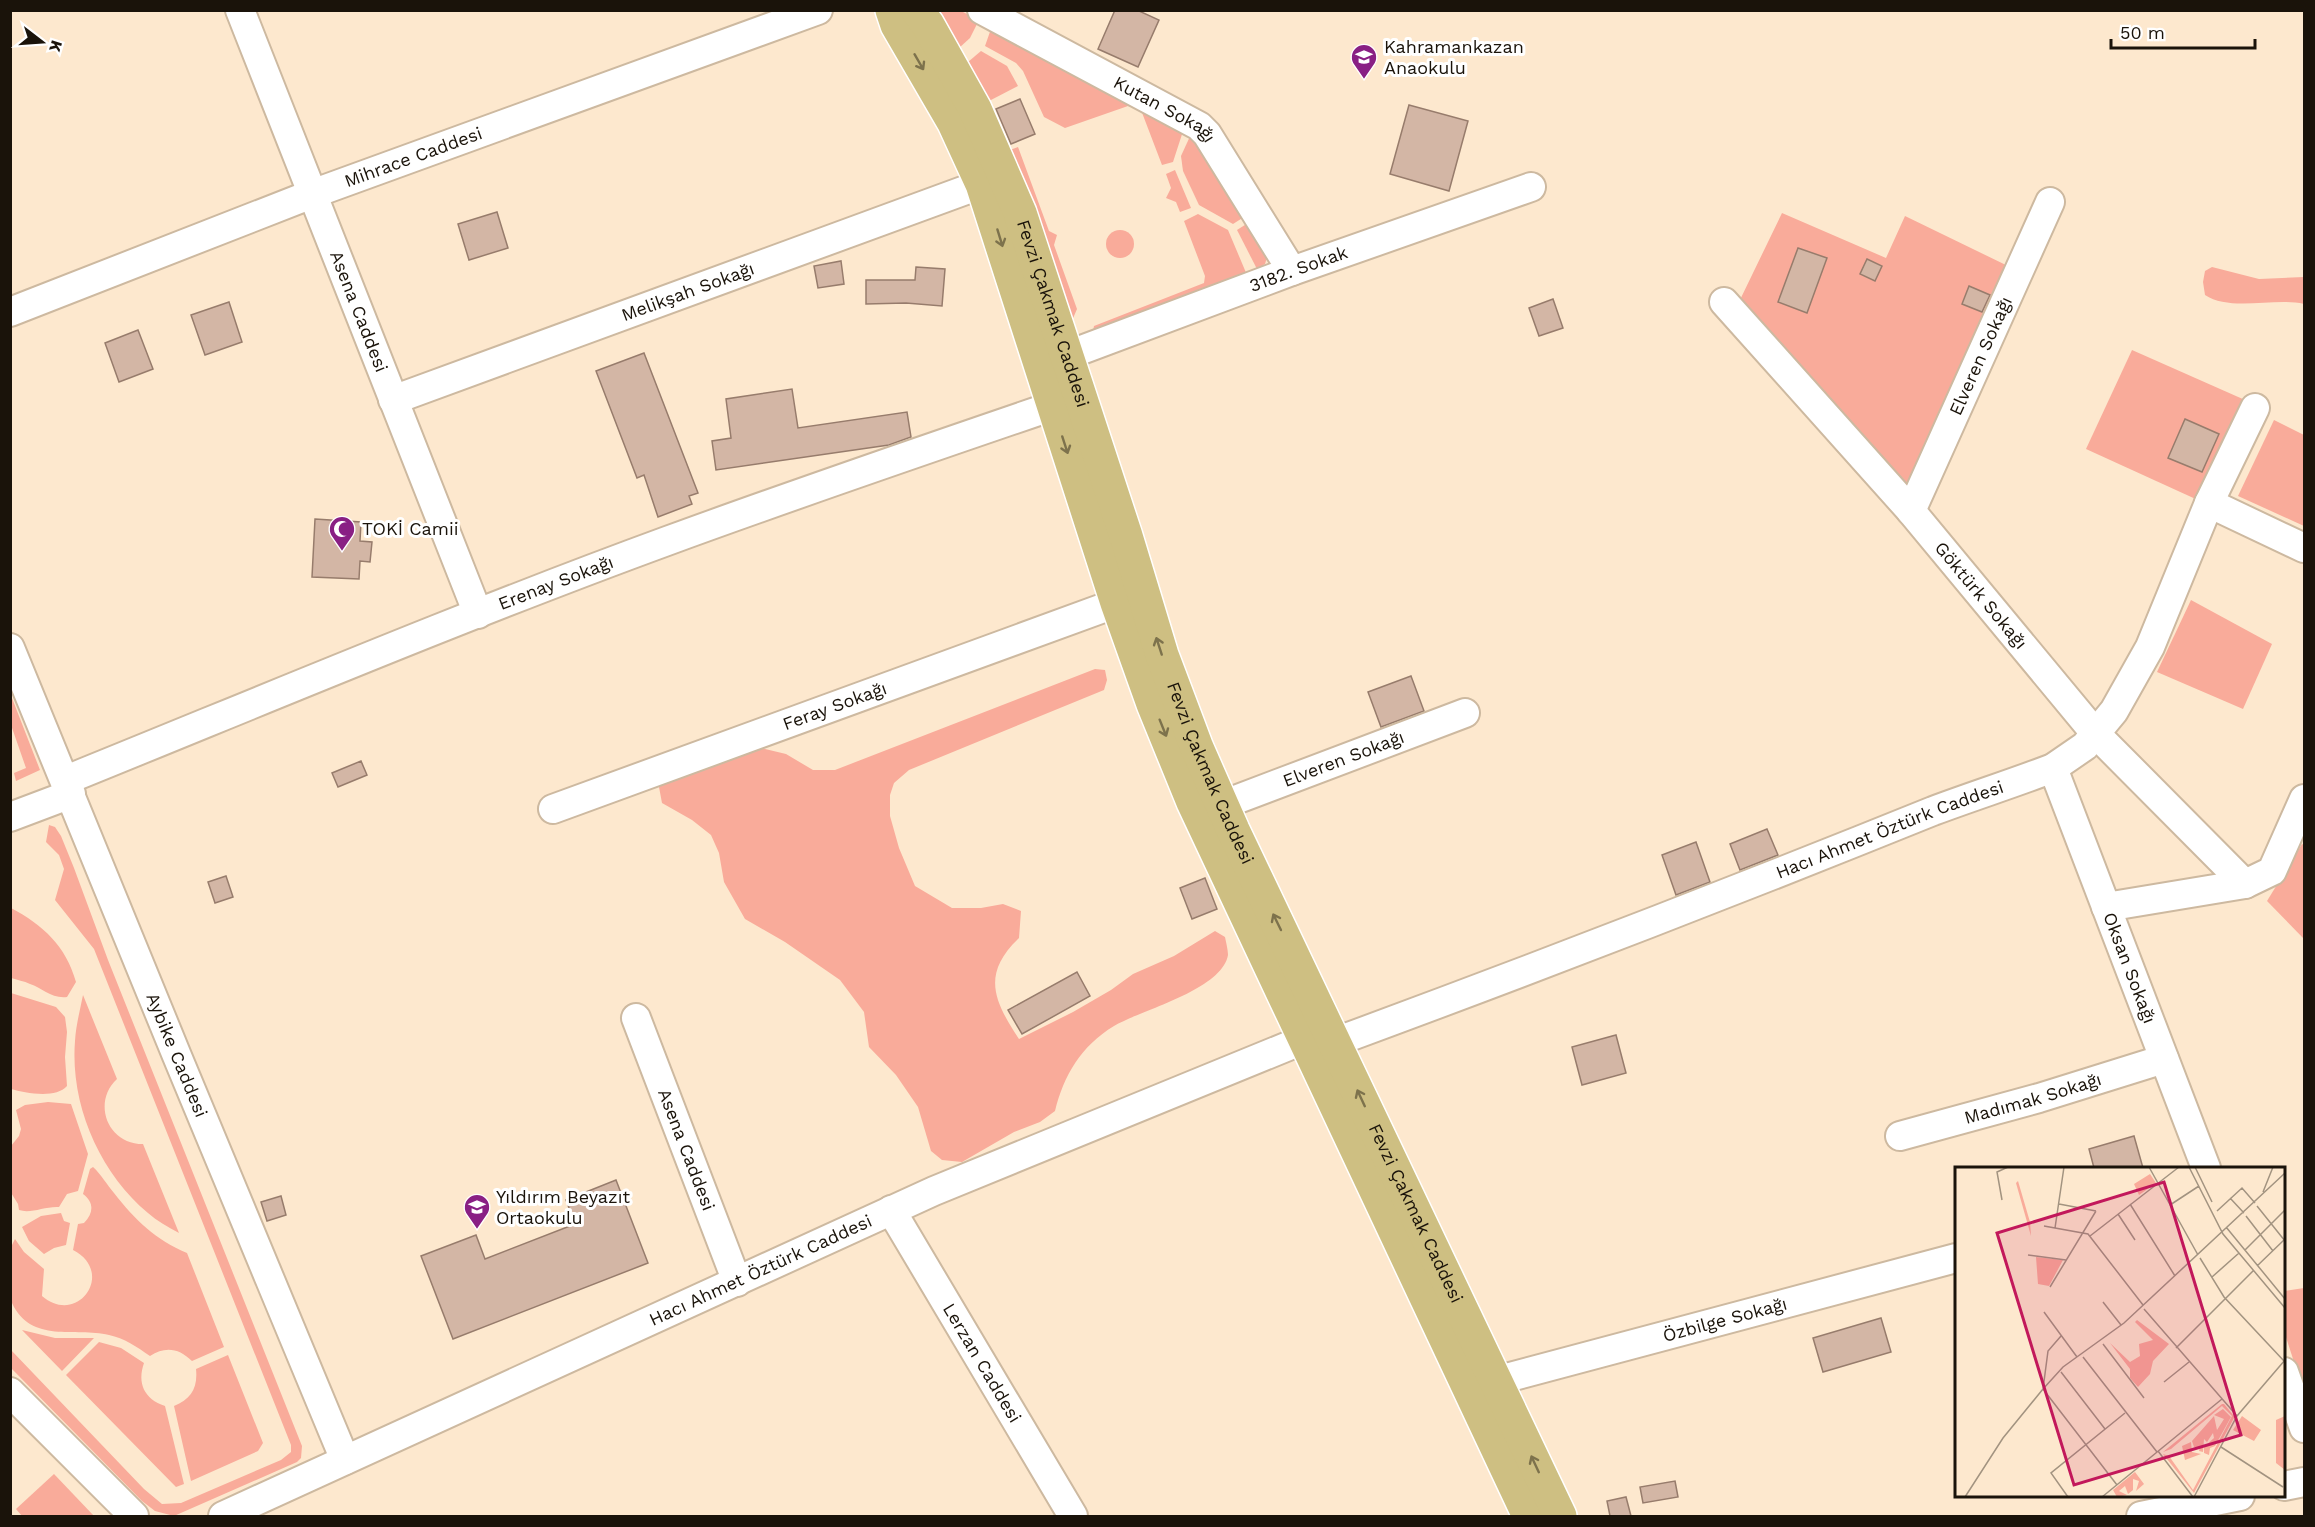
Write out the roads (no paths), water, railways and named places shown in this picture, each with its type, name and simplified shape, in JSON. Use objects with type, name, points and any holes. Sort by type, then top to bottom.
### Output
[{"type":"main road","name":"Fevzi Çakmak Caddesi","points":[[892,10],[897,25],[954,123],[982,184],[1117,603],[1153,704],[1193,802],[1495,1381],[1560,1516]]},
{"type":"main road","name":"Fevzi Çakmak Caddesi","points":[[917,10],[958,77],[989,138],[1020,213],[1068,355],[1162,655],[1197,748],[1319,1041],[1528,1516]]},
{"type":"street","name":"Asena Caddesi","points":[[240,10],[477,614]]},
{"type":"street","name":"Mihrace Caddesi","points":[[10,312],[312,194],[819,10]]},
{"type":"street","name":"Kutan Sokağı","points":[[982,10],[1199,126],[1207,134],[1292,271]]},
{"type":"street","name":"Melikşah Sokağı","points":[[393,400],[982,184]]},
{"type":"street","name":"3182. Sokak","points":[[1068,355],[1292,271],[1531,187]]},
{"type":"street","name":"Elveren Sokağı","points":[[1911,511],[2050,202]]},
{"type":"street","name":"Göktürk Sokağı","points":[[1724,302],[1911,511],[2095,732],[2245,884]]},
{"type":"street","name":"Erenay Sokağı","points":[[10,817],[68,787],[477,614],[801,492],[1053,406]]},
{"type":"street","name":"Hacı Ahmet Öztürk Caddesi","points":[[223,1516],[891,1210],[1319,1041],[1572,955],[1935,811],[2053,768],[2085,746],[2114,711],[2150,647],[2209,503],[2255,408]]},
{"type":"street","points":[[2209,503],[2304,548]]},
{"type":"street","name":"Feray Sokağı","points":[[553,809],[1117,603]]},
{"type":"street","name":"Aybike Caddesi","points":[[10,648],[345,1460]]},
{"type":"street","name":"Elveren Sokağı","points":[[1222,804],[1465,713]]},
{"type":"street","name":"Oksan Sokağı","points":[[2053,768],[2206,1167]]},
{"type":"street","points":[[2106,907],[2245,884],[2272,871],[2304,799]]},
{"type":"street","name":"Asena Caddesi","points":[[636,1018],[737,1282]]},
{"type":"street","name":"Madımak Sokağı","points":[[1900,1136],[2039,1098],[2164,1059]]},
{"type":"street","name":"Lerzan Caddesi","points":[[891,1210],[1073,1516]]},
{"type":"street","name":"Özbilge Sokağı","points":[[1495,1381],[1955,1258]]},
{"type":"street","points":[[2285,1377],[2304,1428]]},
{"type":"street","points":[[10,1392],[134,1516]]},
{"type":"street","points":[[2285,1486],[2304,1482]]},
{"type":"street","points":[[2141,1516],[2235,1497]]},
{"type":"place","name":"Kahramankazan Anaokulu","points":[[1364,80]]},
{"type":"place","name":"TOKİ Camii","points":[[342,552]]},
{"type":"place","name":"Yıldırım Beyazıt Ortaokulu","points":[[477,1230]]}]
